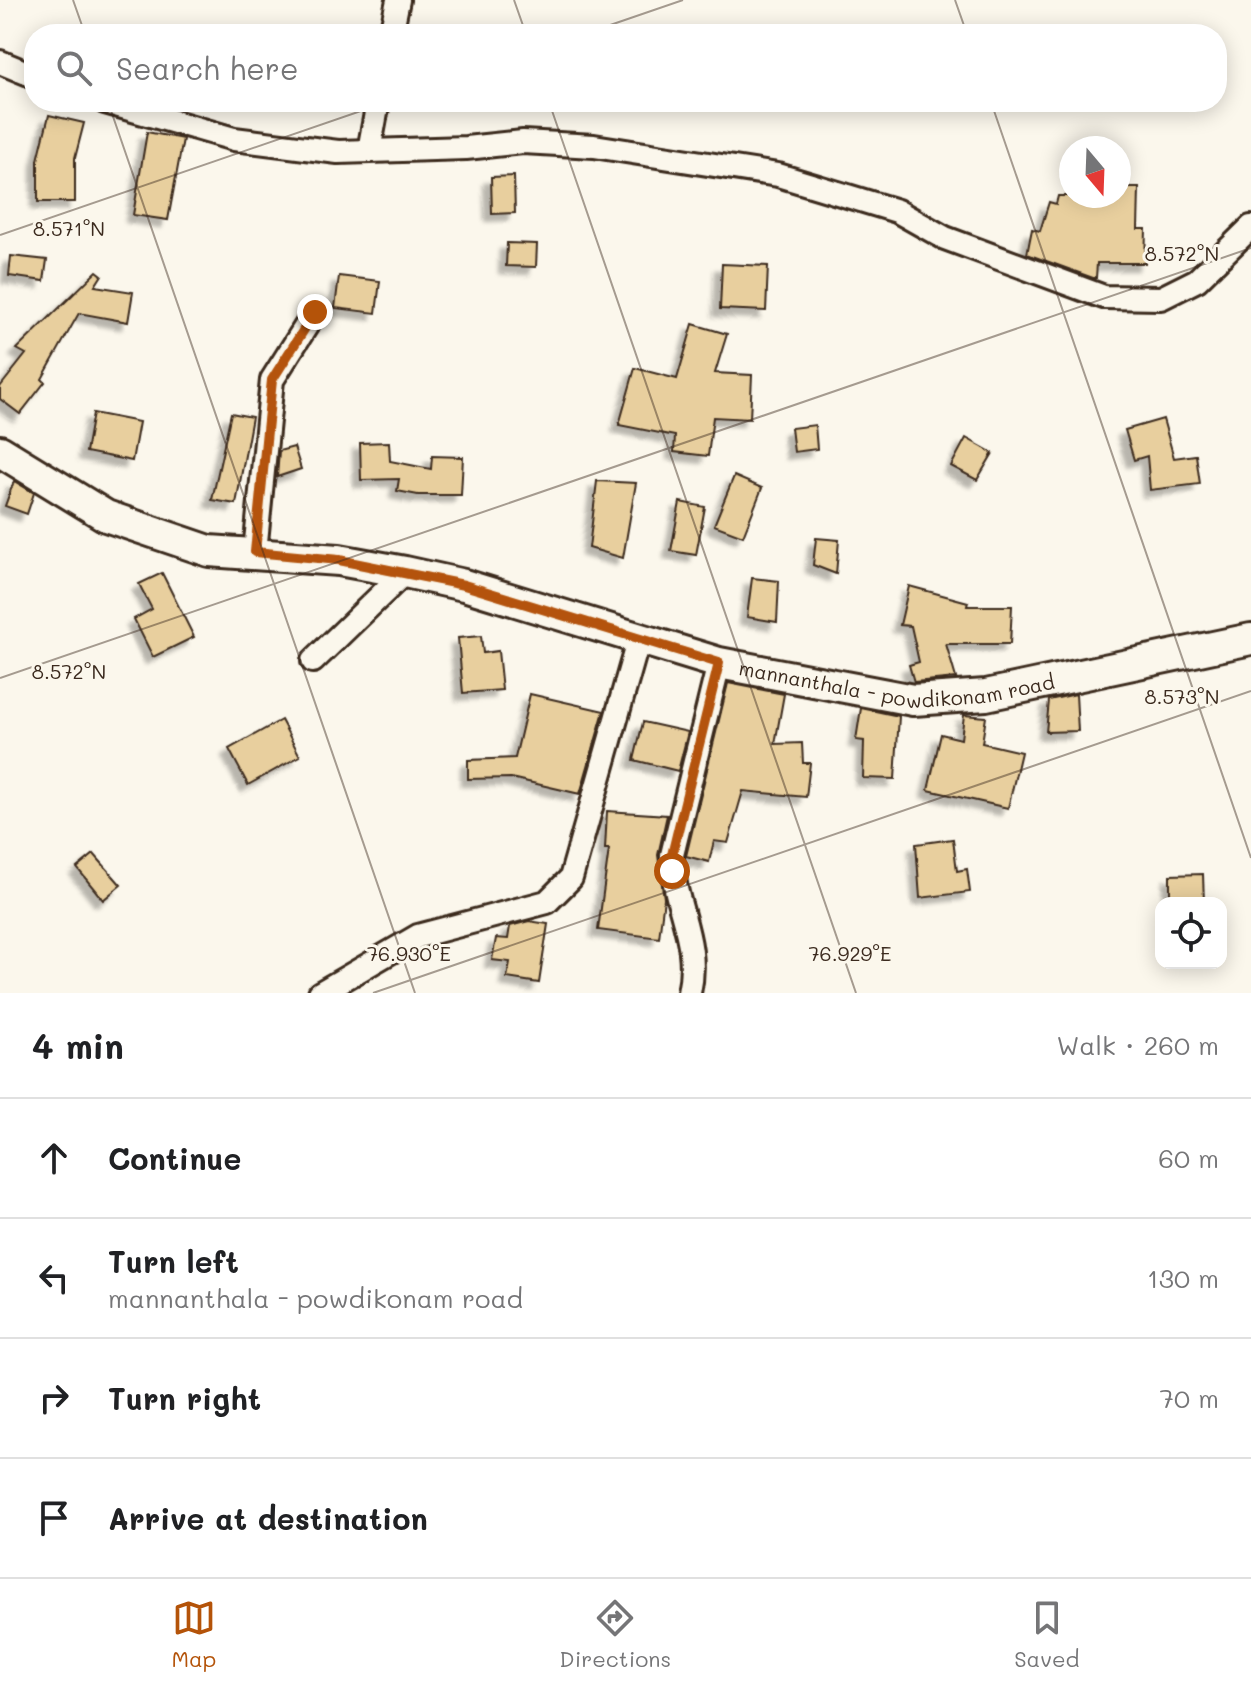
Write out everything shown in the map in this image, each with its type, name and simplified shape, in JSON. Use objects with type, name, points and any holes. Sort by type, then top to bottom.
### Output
[{"type":"main road","name":"mannanthala - powdikonam road","points":[[0,451],[106,516],[209,551],[255,552],[405,572],[464,585],[719,663],[913,700],[986,695],[1251,639]]},
{"type":"street","points":[[393,24],[398,0]]},
{"type":"street","points":[[0,62],[24,72]]},
{"type":"street","points":[[140,112],[234,139],[338,152],[466,148],[523,142],[594,146],[778,175],[897,211],[945,238],[1104,297],[1161,298],[1197,280],[1251,227]]},
{"type":"street","points":[[369,151],[376,112]]},
{"type":"street","points":[[255,552],[272,380],[315,312]]},
{"type":"street","points":[[313,661],[405,572]]},
{"type":"street","points":[[320,993],[418,936],[547,902],[561,890],[571,878],[639,638]]},
{"type":"street","points":[[689,993],[693,957],[672,871],[672,855],[719,663]]},
{"type":"building","points":[[49,115],[84,123],[75,158],[75,202],[38,202],[38,160]]},
{"type":"building","points":[[147,132],[183,139],[168,220],[133,215]]},
{"type":"building","points":[[514,176],[515,213],[492,214],[491,177]]},
{"type":"building","points":[[1131,188],[1139,188],[1138,229],[1146,229],[1145,263],[1097,263],[1096,278],[1093,278],[1027,254],[1032,229],[1040,231],[1049,202],[1056,204],[1058,196],[1059,208],[1131,208]]},
{"type":"building","points":[[507,243],[537,244],[536,267],[506,266]]},
{"type":"building","points":[[11,256],[47,260],[44,281],[9,276]]},
{"type":"building","points":[[722,264],[768,266],[766,311],[720,309]]},
{"type":"building","points":[[97,271],[102,275],[95,286],[133,292],[128,322],[79,313],[42,379],[45,382],[20,414],[0,399],[0,387],[26,354],[17,349]]},
{"type":"building","points":[[339,276],[380,281],[376,313],[335,308]]},
{"type":"building","points":[[693,324],[727,334],[715,373],[752,375],[750,419],[713,417],[708,456],[674,452],[675,436],[619,425],[635,368],[677,379]]},
{"type":"building","points":[[93,413],[139,422],[132,461],[86,452]]},
{"type":"building","points":[[231,413],[252,417],[236,504],[212,500]]},
{"type":"building","points":[[1163,419],[1174,458],[1196,455],[1200,484],[1150,490],[1147,456],[1134,460],[1125,430]]},
{"type":"building","points":[[815,425],[817,449],[794,452],[791,428]]},
{"type":"building","points":[[966,438],[993,453],[977,480],[951,466]]},
{"type":"building","points":[[389,442],[390,461],[431,469],[432,456],[463,457],[461,495],[418,495],[397,491],[399,479],[361,480],[360,443]]},
{"type":"building","points":[[294,447],[301,469],[277,477],[279,451]]},
{"type":"building","points":[[734,476],[762,488],[743,536],[714,525]]},
{"type":"building","points":[[14,481],[34,493],[27,514],[5,506]]},
{"type":"building","points":[[597,481],[636,483],[623,558],[589,548]]},
{"type":"building","points":[[680,502],[705,507],[696,555],[671,551]]},
{"type":"building","points":[[816,538],[839,540],[836,574],[813,565]]},
{"type":"building","points":[[162,573],[194,637],[153,657],[134,619],[152,609],[139,584]]},
{"type":"building","points":[[752,578],[779,581],[777,622],[747,617]]},
{"type":"building","points":[[909,586],[968,602],[967,606],[1012,606],[1010,644],[946,644],[956,678],[914,682],[909,665],[919,662],[911,626],[900,625]]},
{"type":"building","points":[[481,636],[483,653],[498,651],[502,690],[463,693],[458,638]]},
{"type":"building","points":[[728,683],[784,694],[775,744],[802,743],[803,763],[810,763],[806,797],[743,791],[728,843],[714,841],[709,862],[686,856]]},
{"type":"building","points":[[530,694],[604,711],[580,794],[511,778],[468,779],[468,760],[515,758]]},
{"type":"building","points":[[1076,694],[1078,731],[1046,732],[1049,700]]},
{"type":"building","points":[[861,708],[899,716],[895,779],[863,778],[864,741],[856,740]]},
{"type":"building","points":[[964,715],[986,717],[982,743],[1021,752],[1008,808],[928,790],[941,734],[961,739]]},
{"type":"building","points":[[281,720],[300,756],[248,785],[229,749]]},
{"type":"building","points":[[643,722],[688,732],[678,771],[634,760]]},
{"type":"building","points":[[607,811],[667,815],[658,855],[664,898],[659,938],[598,930],[609,849],[605,849]]},
{"type":"building","points":[[953,839],[957,871],[967,869],[970,892],[920,898],[916,844]]},
{"type":"building","points":[[94,854],[121,885],[103,900],[77,868]]},
{"type":"building","points":[[1203,874],[1204,897],[1170,897],[1170,875]]},
{"type":"building","points":[[529,921],[548,924],[539,983],[507,978],[510,962],[492,960],[496,938],[508,939],[510,926]]},
{"type":"route","points":[[315,312],[272,380],[255,552],[339,560],[464,585],[719,663],[672,855],[672,871]]}]
